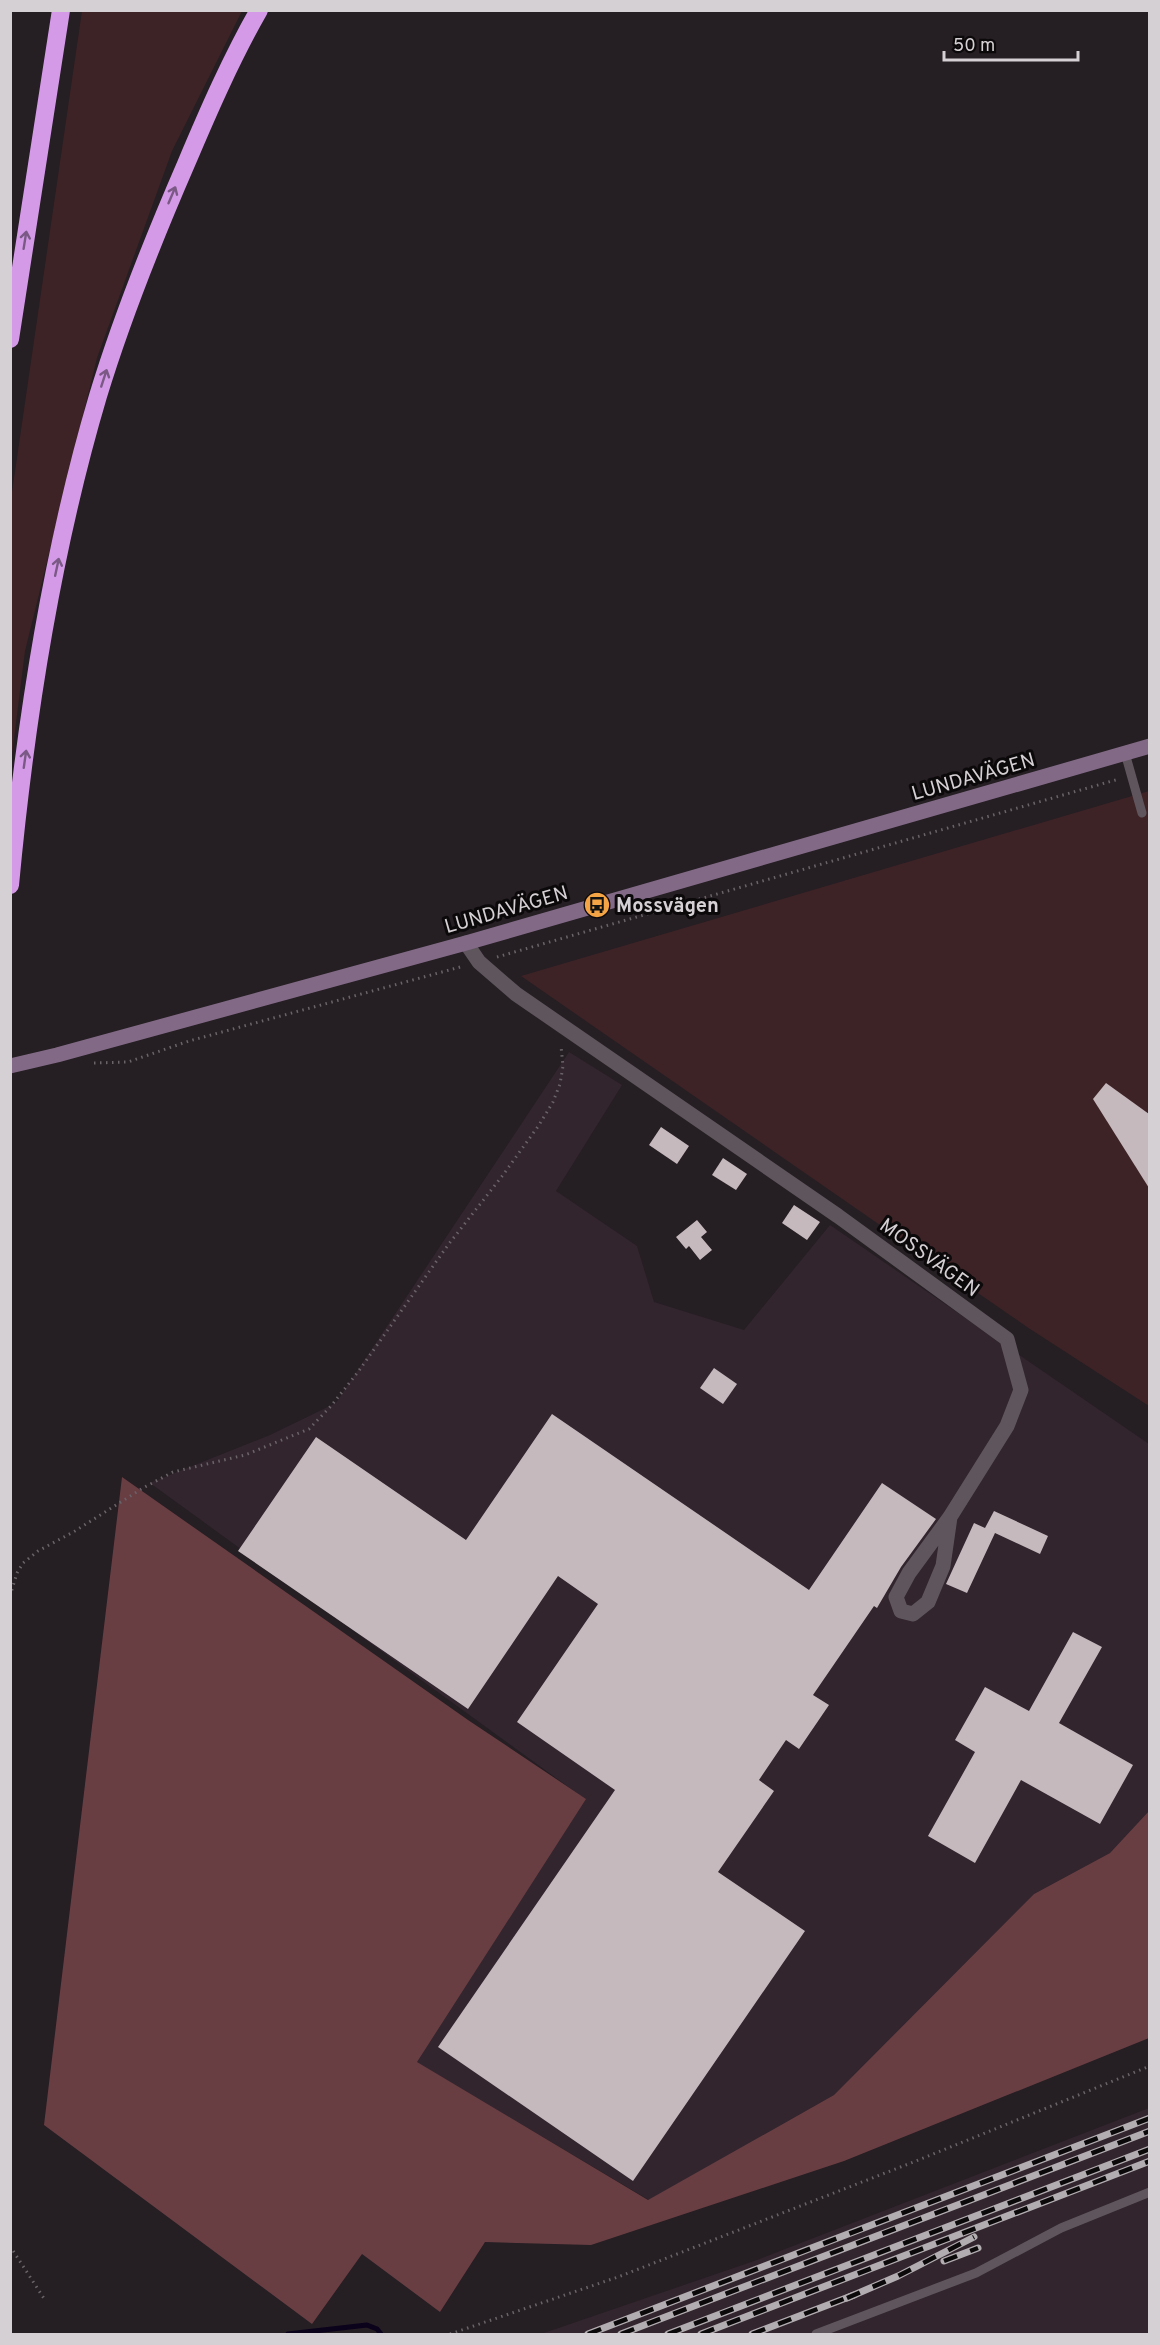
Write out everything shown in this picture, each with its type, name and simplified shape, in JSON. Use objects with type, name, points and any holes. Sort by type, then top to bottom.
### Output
[{"type":"highway","points":[[10,339],[61,10]]},
{"type":"highway","points":[[10,885],[17,817],[49,606],[71,501],[98,397],[155,235],[206,117],[259,10]]},
{"type":"main road","name":"LUNDAVÄGEN","points":[[10,1066],[466,943],[1149,746]]},
{"type":"street","name":"MOSSVÄGEN","points":[[466,943],[479,962],[499,981],[548,1017],[838,1216],[1007,1340],[1021,1390],[1007,1426],[950,1518],[909,1573],[896,1597],[901,1611],[913,1614],[928,1602],[944,1566],[950,1518]]},
{"type":"lane","points":[[1125,753],[1142,813]]},
{"type":"lane","points":[[816,2334],[976,2273],[1060,2228],[1149,2192]]},
{"type":"path","points":[[91,1063],[128,1062],[189,1041],[479,962],[1132,775]]},
{"type":"path","points":[[10,1596],[23,1563],[38,1551],[75,1531],[143,1488],[172,1472],[245,1455],[309,1430],[358,1372],[448,1245],[503,1175],[553,1102],[563,1066],[561,1047],[548,1017]]},
{"type":"path","points":[[450,2334],[618,2277],[916,2161],[1149,2066]]},
{"type":"path","points":[[10,2246],[45,2300]]},
{"type":"shaded area","points":[[82,11],[242,11],[172,151],[97,358],[25,651],[11,763],[11,499]]},
{"type":"shaded area","points":[[1149,791],[1149,1406],[1027,1327],[521,976]]},
{"type":"shaded area","points":[[569,1052],[622,1085],[556,1191],[637,1246],[654,1302],[744,1330],[830,1225],[1149,1444],[1149,1811],[1110,1853],[1034,1894],[834,2095],[649,2200],[416,2062],[585,1799],[150,1483],[270,1435],[336,1403]]},
{"type":"shaded area","points":[[122,1477],[468,1720],[586,1799],[417,2062],[648,2200],[834,2095],[1034,1894],[1110,1853],[1149,1811],[1149,2038],[844,2161],[591,2245],[485,2242],[440,2312],[362,2254],[312,2324],[44,2125]]},
{"type":"shaded area","points":[[1149,2108],[1149,2334],[541,2334],[757,2260]]},
{"type":"building","points":[[1106,1083],[1149,1114],[1149,1188],[1093,1099]]},
{"type":"building","points":[[661,1127],[689,1146],[677,1164],[649,1145]]},
{"type":"building","points":[[723,1158],[747,1174],[736,1190],[712,1175]]},
{"type":"building","points":[[794,1205],[820,1222],[807,1240],[782,1223]]},
{"type":"building","points":[[697,1220],[707,1232],[701,1237],[712,1250],[700,1260],[689,1246],[686,1249],[676,1237]]},
{"type":"building","points":[[714,1368],[737,1384],[723,1404],[700,1388]]},
{"type":"building","points":[[552,1414],[809,1590],[882,1483],[936,1519],[901,1567],[877,1608],[874,1606],[813,1695],[829,1705],[799,1749],[786,1740],[759,1780],[774,1791],[718,1872],[805,1931],[633,2181],[438,2047],[615,1790],[517,1722],[598,1604],[558,1576],[468,1709],[238,1551],[316,1437],[466,1540]]},
{"type":"building","points":[[994,1511],[1048,1536],[1040,1554],[995,1533],[967,1593],[946,1584],[974,1523],[985,1528]]},
{"type":"building","points":[[1073,1632],[1102,1647],[1059,1723],[1133,1765],[1100,1824],[1021,1780],[975,1863],[928,1836],[975,1752],[955,1740],[985,1687],[1029,1711]]},
{"type":"waterway","points":[[288,2334],[367,2325],[377,2329],[381,2334]]},
{"type":"railway","points":[[588,2334],[1150,2118]]},
{"type":"railway","points":[[621,2334],[1150,2131]]},
{"type":"railway","points":[[668,2334],[1150,2149]]},
{"type":"railway","points":[[701,2334],[1150,2161]]},
{"type":"railway","points":[[847,2298],[898,2276],[974,2237]]},
{"type":"railway","points":[[944,2261],[978,2248]]},
{"type":"railway","points":[[752,2334],[854,2295]]},
{"type":"place","name":"Mossvägen","points":[[597,905]]}]
